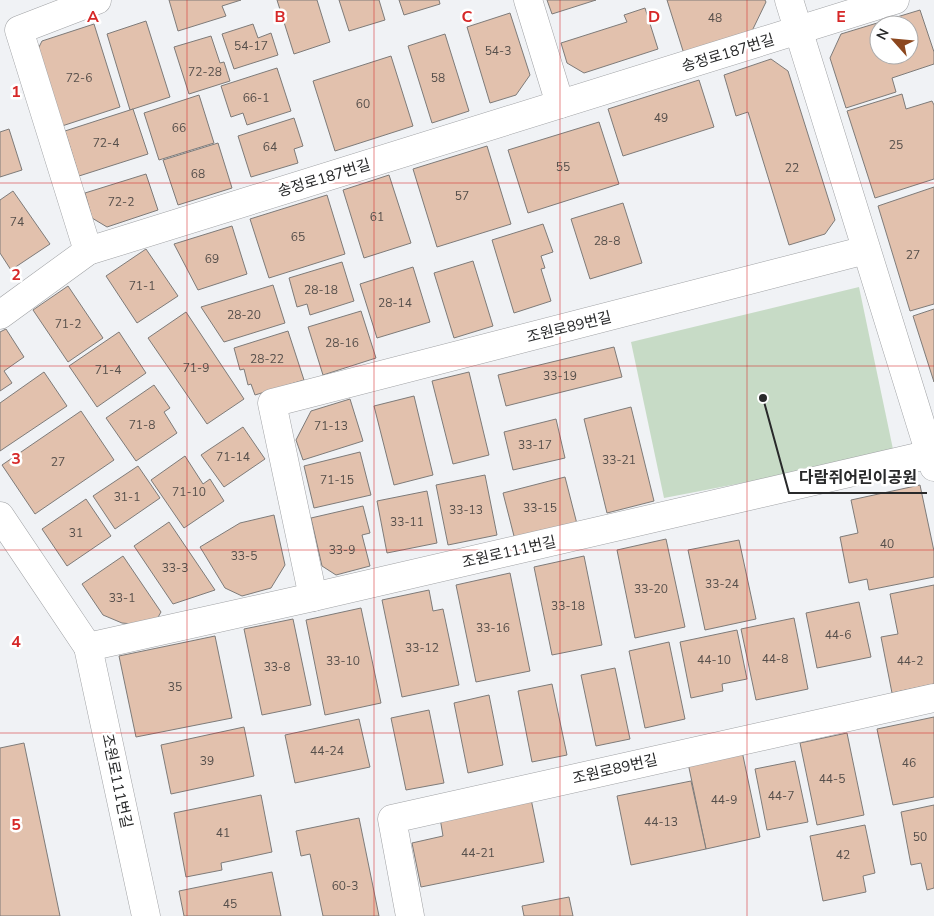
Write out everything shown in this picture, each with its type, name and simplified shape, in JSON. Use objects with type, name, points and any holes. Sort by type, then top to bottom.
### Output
[{"type":"street","points":[[88,251],[19,30],[97,0]]},
{"type":"street","points":[[528,0],[560,104]]},
{"type":"street","points":[[789,0],[932,461]]},
{"type":"street","name":"송정로187번길","points":[[0,314],[88,251],[895,0]]},
{"type":"street","name":"조원로89번길","points":[[313,597],[272,403],[866,250]]},
{"type":"street","name":"조원로111번길","points":[[88,647],[932,461]]},
{"type":"street","name":"조원로111번길","points":[[0,516],[88,647],[146,916]]},
{"type":"street","name":"조원로89번길","points":[[410,916],[392,819],[934,698]]},
{"type":"green space","points":[[859,287],[894,454],[664,498],[631,342]]},
{"type":"building","points":[[169,0],[241,0],[222,6],[226,16],[178,31]]},
{"type":"building","points":[[277,0],[317,0],[330,42],[294,54]]},
{"type":"building","points":[[339,0],[379,0],[385,20],[349,31]]},
{"type":"building","points":[[399,0],[439,0],[440,4],[404,15]]},
{"type":"building","points":[[547,0],[596,0],[552,14]]},
{"type":"building","points":[[667,0],[765,0],[766,2],[751,33],[684,54]]},
{"type":"building","points":[[645,8],[658,49],[584,73],[567,63],[561,43],[627,22],[624,15]]},
{"type":"building","points":[[920,10],[934,52],[934,64],[892,78],[896,92],[846,108],[830,58],[841,34],[869,25],[869,65],[919,65],[919,15],[904,15]]},
{"type":"building","points":[[510,13],[530,75],[516,95],[490,103],[467,27]]},
{"type":"building","points":[[146,21],[170,97],[130,110],[107,34]]},
{"type":"building","points":[[94,24],[120,107],[62,126],[38,49],[42,41]]},
{"type":"building","points":[[253,24],[258,38],[271,33],[278,55],[234,69],[222,34]]},
{"type":"building","points":[[445,34],[469,111],[432,123],[408,46]]},
{"type":"building","points":[[211,36],[220,63],[224,62],[230,81],[189,94],[174,47]]},
{"type":"building","points":[[391,56],[413,126],[335,151],[313,81]]},
{"type":"building","points":[[771,59],[788,71],[835,220],[825,234],[789,245],[748,112],[736,116],[724,75]]},
{"type":"building","points":[[277,68],[291,111],[247,125],[243,113],[231,117],[221,86]]},
{"type":"building","points":[[699,80],[714,127],[623,156],[608,109]]},
{"type":"building","points":[[902,94],[906,109],[932,101],[934,105],[934,179],[875,198],[847,111]]},
{"type":"building","points":[[199,95],[214,143],[159,160],[144,113]]},
{"type":"building","points":[[133,109],[148,154],[79,176],[65,131]]},
{"type":"building","points":[[294,118],[303,146],[294,149],[298,163],[251,177],[238,136]]},
{"type":"building","points":[[599,122],[619,184],[528,213],[508,150]]},
{"type":"building","points":[[9,129],[22,170],[0,177],[0,132]]},
{"type":"building","points":[[218,143],[232,188],[178,205],[163,160]]},
{"type":"building","points":[[487,146],[511,224],[437,247],[413,169]]},
{"type":"building","points":[[146,174],[158,210],[107,227],[92,218],[85,193]]},
{"type":"building","points":[[389,175],[411,243],[364,258],[343,190]]},
{"type":"building","points":[[934,187],[934,304],[910,311],[878,206]]},
{"type":"building","points":[[13,191],[50,244],[11,270],[0,253],[0,200]]},
{"type":"building","points":[[327,195],[345,254],[269,278],[250,219]]},
{"type":"building","points":[[623,203],[642,263],[590,279],[571,219]]},
{"type":"building","points":[[543,224],[553,252],[541,256],[545,268],[541,269],[551,301],[514,313],[492,240]]},
{"type":"building","points":[[232,226],[247,274],[198,290],[174,244]]},
{"type":"building","points":[[146,249],[178,296],[137,323],[106,276]]},
{"type":"building","points":[[473,261],[493,326],[454,338],[434,273]]},
{"type":"building","points":[[342,262],[354,301],[310,315],[307,304],[297,307],[289,278]]},
{"type":"building","points":[[413,267],[430,322],[377,338],[360,284]]},
{"type":"building","points":[[273,285],[285,323],[224,342],[201,307]]},
{"type":"building","points":[[68,286],[103,338],[68,362],[33,310]]},
{"type":"building","points":[[934,309],[934,382],[913,316]]},
{"type":"building","points":[[361,311],[376,358],[323,375],[308,327]]},
{"type":"building","points":[[186,312],[244,399],[207,424],[148,338]]},
{"type":"building","points":[[6,329],[24,357],[4,371],[12,383],[0,391],[0,332]]},
{"type":"building","points":[[288,331],[304,380],[255,395],[251,384],[248,385],[244,369],[240,370],[234,348]]},
{"type":"building","points":[[119,332],[146,373],[97,407],[69,366]]},
{"type":"building","points":[[614,347],[622,377],[506,406],[498,375]]},
{"type":"building","points":[[44,372],[67,406],[0,451],[0,403]]},
{"type":"building","points":[[469,372],[489,455],[453,464],[432,381]]},
{"type":"building","points":[[154,385],[170,408],[164,412],[177,433],[136,461],[106,418]]},
{"type":"building","points":[[414,396],[433,475],[394,485],[374,406]]},
{"type":"building","points":[[350,399],[363,441],[303,460],[296,440],[311,411]]},
{"type":"building","points":[[631,407],[654,501],[607,513],[584,419]]},
{"type":"building","points":[[81,411],[114,460],[35,514],[2,465]]},
{"type":"building","points":[[556,419],[565,458],[513,470],[504,432]]},
{"type":"building","points":[[243,427],[265,459],[224,487],[201,455]]},
{"type":"building","points":[[360,452],[371,495],[314,508],[304,466]]},
{"type":"building","points":[[185,456],[203,484],[210,479],[224,501],[184,528],[151,480]]},
{"type":"building","points":[[138,466],[160,498],[115,529],[93,496]]},
{"type":"building","points":[[485,475],[497,535],[448,545],[436,485]]},
{"type":"building","points":[[565,477],[577,524],[515,540],[503,493]]},
{"type":"building","points":[[920,485],[934,551],[934,577],[869,590],[867,579],[849,583],[840,537],[858,533],[851,500]]},
{"type":"building","points":[[427,491],[437,543],[387,553],[377,501]]},
{"type":"building","points":[[86,499],[111,536],[67,566],[42,529]]},
{"type":"building","points":[[363,506],[370,533],[362,535],[370,566],[336,575],[322,566],[311,518]]},
{"type":"building","points":[[274,515],[285,565],[271,588],[242,596],[225,588],[200,547],[240,523]]},
{"type":"building","points":[[169,522],[215,590],[173,604],[134,546]]},
{"type":"building","points":[[666,539],[685,627],[635,638],[617,550]]},
{"type":"building","points":[[739,540],[756,619],[705,630],[688,550]]},
{"type":"building","points":[[123,556],[161,612],[153,626],[122,623],[103,615],[82,584]]},
{"type":"building","points":[[584,556],[602,645],[552,655],[534,567]]},
{"type":"building","points":[[510,573],[530,671],[476,682],[456,585]]},
{"type":"building","points":[[934,585],[934,684],[892,693],[881,637],[898,634],[890,594]]},
{"type":"building","points":[[429,590],[433,611],[443,609],[459,685],[402,697],[382,600]]},
{"type":"building","points":[[859,602],[871,657],[817,668],[806,613]]},
{"type":"building","points":[[361,608],[381,703],[325,715],[306,620]]},
{"type":"building","points":[[794,618],[808,689],[756,700],[741,629]]},
{"type":"building","points":[[293,619],[311,705],[262,715],[244,629]]},
{"type":"building","points":[[737,630],[747,679],[722,684],[723,691],[691,698],[680,642]]},
{"type":"building","points":[[215,636],[232,718],[136,737],[119,656]]},
{"type":"building","points":[[669,642],[685,719],[645,728],[629,651]]},
{"type":"building","points":[[615,668],[630,739],[596,746],[581,675]]},
{"type":"building","points":[[552,684],[567,755],[532,762],[518,691]]},
{"type":"building","points":[[489,695],[503,765],[468,773],[454,703]]},
{"type":"building","points":[[429,710],[444,783],[406,790],[391,718]]},
{"type":"building","points":[[934,717],[934,797],[893,805],[877,729]]},
{"type":"building","points":[[359,719],[370,767],[295,783],[285,735]]},
{"type":"building","points":[[244,727],[254,776],[171,794],[161,745]]},
{"type":"building","points":[[847,733],[864,815],[817,825],[800,743]]},
{"type":"building","points":[[24,743],[60,916],[0,916],[0,748]]},
{"type":"building","points":[[742,751],[760,837],[706,849],[688,763]]},
{"type":"building","points":[[795,761],[808,822],[767,830],[755,769]]},
{"type":"building","points":[[691,781],[706,849],[631,865],[617,796]]},
{"type":"building","points":[[261,795],[272,852],[221,863],[222,870],[186,877],[174,813]]},
{"type":"building","points":[[531,799],[544,862],[421,887],[412,843],[443,836],[440,818]]},
{"type":"building","points":[[934,805],[934,888],[927,890],[921,863],[911,865],[901,812]]},
{"type":"building","points":[[359,818],[379,916],[323,916],[310,854],[301,856],[296,831]]},
{"type":"building","points":[[865,825],[875,873],[863,876],[866,892],[823,901],[810,836]]},
{"type":"building","points":[[272,872],[281,916],[184,916],[179,891]]},
{"type":"building","points":[[569,897],[573,916],[524,916],[522,906]]},
{"type":"place","name":"다람쥐어린이공원","points":[[763,398]]}]
